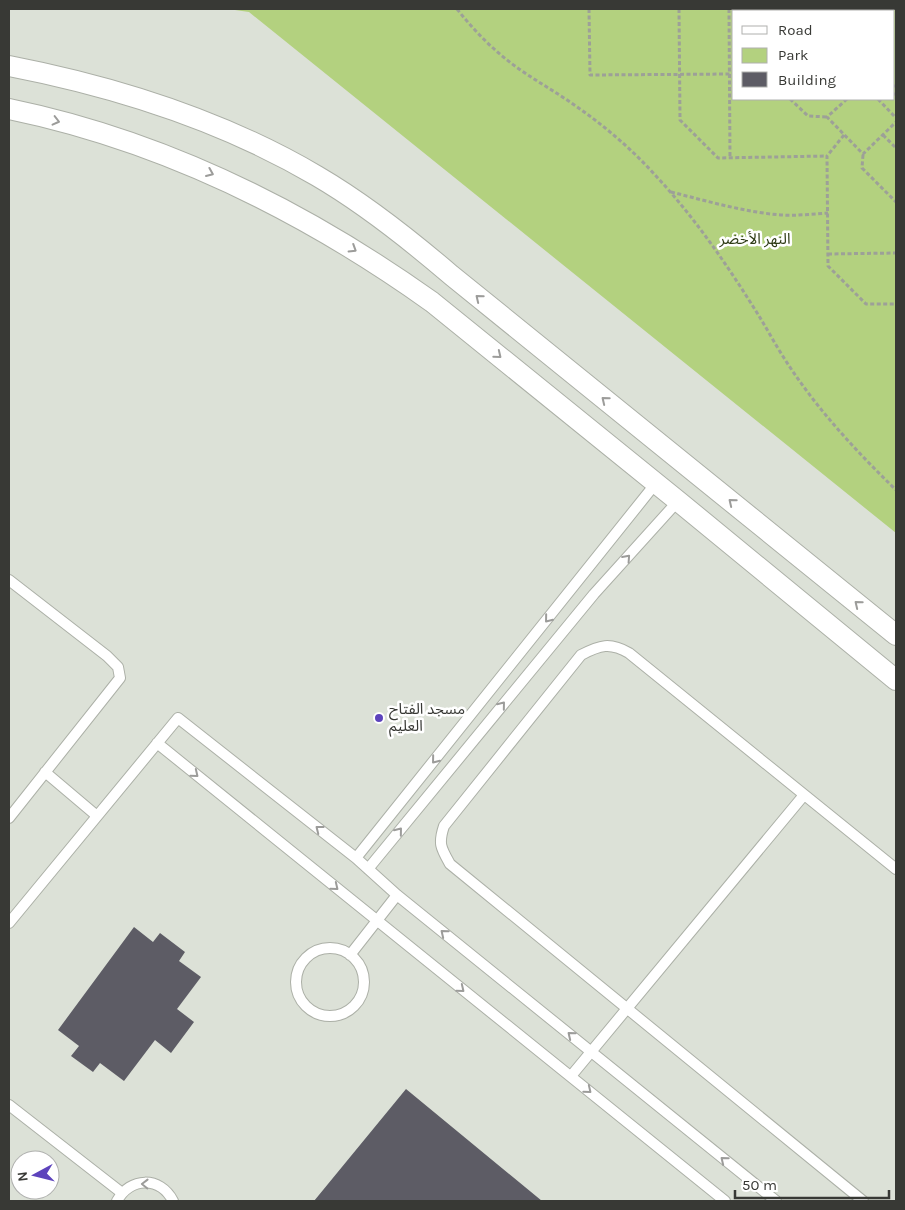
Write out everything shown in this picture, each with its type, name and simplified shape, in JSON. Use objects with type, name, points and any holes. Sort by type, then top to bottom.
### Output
[{"type":"street","points":[[9,66],[83,82],[168,107],[219,126],[270,150],[326,181],[409,239],[896,635]]},
{"type":"street","points":[[9,109],[73,125],[168,156],[245,190],[305,220],[362,254],[432,302],[896,680]]},
{"type":"lane","points":[[356,858],[656,483]]},
{"type":"lane","points":[[368,869],[594,594],[678,501]]},
{"type":"lane","points":[[9,580],[107,656],[118,667],[120,678],[9,818]]},
{"type":"lane","points":[[863,1201],[450,864],[442,851],[440,838],[444,826],[581,655],[598,646],[617,646],[630,653],[896,869]]},
{"type":"lane","points":[[9,923],[178,718],[356,858],[397,895],[776,1201]]},
{"type":"lane","points":[[157,743],[725,1201]]},
{"type":"lane","points":[[45,772],[97,816]]},
{"type":"lane","points":[[570,1076],[804,795]]},
{"type":"lane","points":[[350,955],[397,895]]},
{"type":"lane","points":[[335,948],[350,955],[361,968],[364,984],[359,1001],[346,1013],[328,1017],[311,1012],[301,1001],[295,987],[297,971],[305,958],[318,950],[335,948]]},
{"type":"lane","points":[[9,1105],[119,1197],[134,1184],[149,1182],[163,1188],[173,1201]]},
{"type":"path","points":[[457,9],[488,44],[522,72],[563,97],[598,123],[625,145],[670,191],[734,278],[784,358],[812,398],[843,435],[896,490]]},
{"type":"path","points":[[589,9],[590,75],[732,74]]},
{"type":"path","points":[[679,9],[680,120],[718,158],[827,156]]},
{"type":"path","points":[[729,9],[732,74],[730,158]]},
{"type":"path","points":[[729,40],[732,43]]},
{"type":"path","points":[[791,100],[808,116],[828,117],[863,154]]},
{"type":"path","points":[[828,117],[844,100]]},
{"type":"path","points":[[879,100],[896,118]]},
{"type":"path","points":[[896,122],[863,154],[862,168],[896,202]]},
{"type":"path","points":[[844,135],[827,156],[828,266],[866,304],[896,304]]},
{"type":"path","points":[[883,135],[896,148]]},
{"type":"path","points":[[670,191],[737,209],[760,213],[783,215],[828,213]]},
{"type":"path","points":[[828,254],[896,253]]},
{"type":"green space","name":"النهر الأخضر","points":[[228,9],[896,9],[896,533],[249,12]]},
{"type":"building","points":[[134,927],[153,942],[160,933],[185,952],[179,961],[201,977],[177,1009],[194,1022],[171,1053],[155,1040],[124,1081],[100,1063],[93,1072],[71,1056],[79,1046],[58,1030]]},
{"type":"building","points":[[406,1089],[542,1201],[314,1201]]},
{"type":"place","name":"مسجد الفتاح العليم","points":[[379,718]]}]
